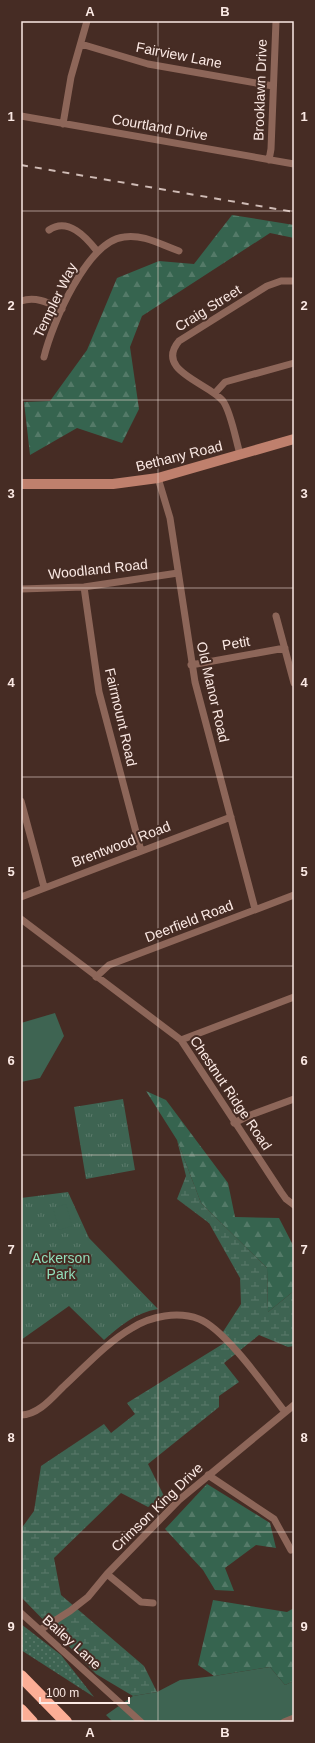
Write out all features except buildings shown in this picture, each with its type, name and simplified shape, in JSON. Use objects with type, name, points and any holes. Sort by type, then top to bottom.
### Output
[{"type":"highway","points":[[21,1676],[66,1722]]},
{"type":"highway","points":[[21,1710],[32,1722]]},
{"type":"street","points":[[63,124],[71,77],[87,21]]},
{"type":"street","name":"Brooklawn Drive","points":[[269,160],[271,149],[276,21]]},
{"type":"street","name":"Fairview Lane","points":[[80,44],[148,64],[273,86]]},
{"type":"street","name":"Courtland Drive","points":[[21,116],[294,164]]},
{"type":"street","points":[[49,230],[62,226],[72,228],[84,237],[97,251]]},
{"type":"street","name":"Templer Way","points":[[44,356],[47,344],[79,276],[97,251],[112,240],[128,236],[153,240],[179,251]]},
{"type":"street","name":"Craig Street","points":[[240,454],[226,407],[215,393],[178,370],[172,356],[175,346],[179,341],[267,286],[281,282],[294,281]]},
{"type":"street","points":[[21,301],[39,300],[62,310]]},
{"type":"street","points":[[215,393],[225,382],[294,363]]},
{"type":"street","name":"Bethany Road","points":[[21,484],[112,484],[158,478],[294,439]]},
{"type":"street","name":"Old Manor Road","points":[[158,478],[170,518],[191,665],[256,909]]},
{"type":"street","name":"Woodland Road","points":[[21,589],[84,587],[178,573]]},
{"type":"street","name":"Fairmount Road","points":[[84,587],[99,692],[142,851]]},
{"type":"street","points":[[276,616],[294,682]]},
{"type":"street","name":"Petit","points":[[191,665],[285,648]]},
{"type":"street","points":[[21,802],[44,888]]},
{"type":"street","name":"Brentwood Road","points":[[21,897],[231,817]]},
{"type":"street","name":"Deerfield Road","points":[[96,977],[109,965],[294,894]]},
{"type":"street","name":"Chestnut Ridge Road","points":[[21,919],[181,1040],[234,1123],[286,1199],[294,1205]]},
{"type":"street","points":[[181,1040],[294,997]]},
{"type":"street","points":[[234,1123],[248,1116],[294,1099]]},
{"type":"street","points":[[21,1415],[40,1408],[115,1340],[132,1327],[154,1318],[177,1315],[199,1319],[216,1330],[241,1357],[285,1412]]},
{"type":"street","name":"Crimson King Drive","points":[[40,1630],[70,1611],[88,1597],[107,1574],[179,1500],[294,1405]]},
{"type":"street","points":[[208,1475],[274,1519],[291,1550]]},
{"type":"street","points":[[107,1574],[141,1602],[153,1603]]},
{"type":"street","name":"Bailey Lane","points":[[21,1613],[141,1722]]},
{"type":"street","points":[[284,1722],[294,1718]]},
{"type":"green space","points":[[232,215],[294,225],[294,238],[270,233],[142,316],[130,347],[139,409],[122,443],[77,428],[30,455],[24,402],[50,401],[87,350],[117,278],[159,261],[194,264]]},
{"type":"green space","points":[[55,1013],[64,1036],[40,1078],[21,1082],[21,1023]]},
{"type":"green space","points":[[146,1091],[166,1100],[228,1183],[235,1217],[279,1218],[294,1247],[294,1291],[268,1312],[267,1268],[201,1203],[177,1140]]},
{"type":"green space","points":[[123,1099],[135,1170],[86,1179],[74,1107]]},
{"type":"green space","points":[[177,1140],[201,1203],[267,1268],[268,1312],[294,1291],[294,1346],[288,1347],[259,1335],[224,1363],[239,1382],[219,1396],[219,1407],[148,1464],[165,1498],[148,1507],[121,1493],[54,1558],[61,1595],[144,1666],[157,1692],[133,1696],[96,1674],[21,1597],[21,1529],[34,1511],[41,1466],[104,1424],[111,1433],[135,1414],[127,1403],[226,1342],[221,1335],[241,1304],[240,1278],[209,1223],[177,1199],[186,1176]]},
{"type":"green space","name":"Ackerson Park","points":[[68,1192],[89,1238],[158,1309],[142,1313],[135,1317],[122,1325],[104,1340],[69,1306],[21,1340],[21,1198]]},
{"type":"green space","points":[[66,1204],[72,1226],[59,1230],[53,1208]]},
{"type":"green space","points":[[207,1484],[270,1523],[276,1548],[256,1545],[225,1568],[234,1591],[215,1590],[203,1570],[165,1529]]},
{"type":"green space","points":[[213,1600],[287,1612],[294,1608],[294,1681],[285,1685],[270,1667],[214,1676],[198,1665]]},
{"type":"green space","points":[[21,1624],[61,1655],[94,1697],[21,1650]]},
{"type":"green space","points":[[270,1667],[285,1685],[294,1681],[294,1722],[113,1722],[106,1715],[133,1696],[157,1692],[180,1680]]},
{"type":"railway","points":[[21,165],[294,212]]}]
